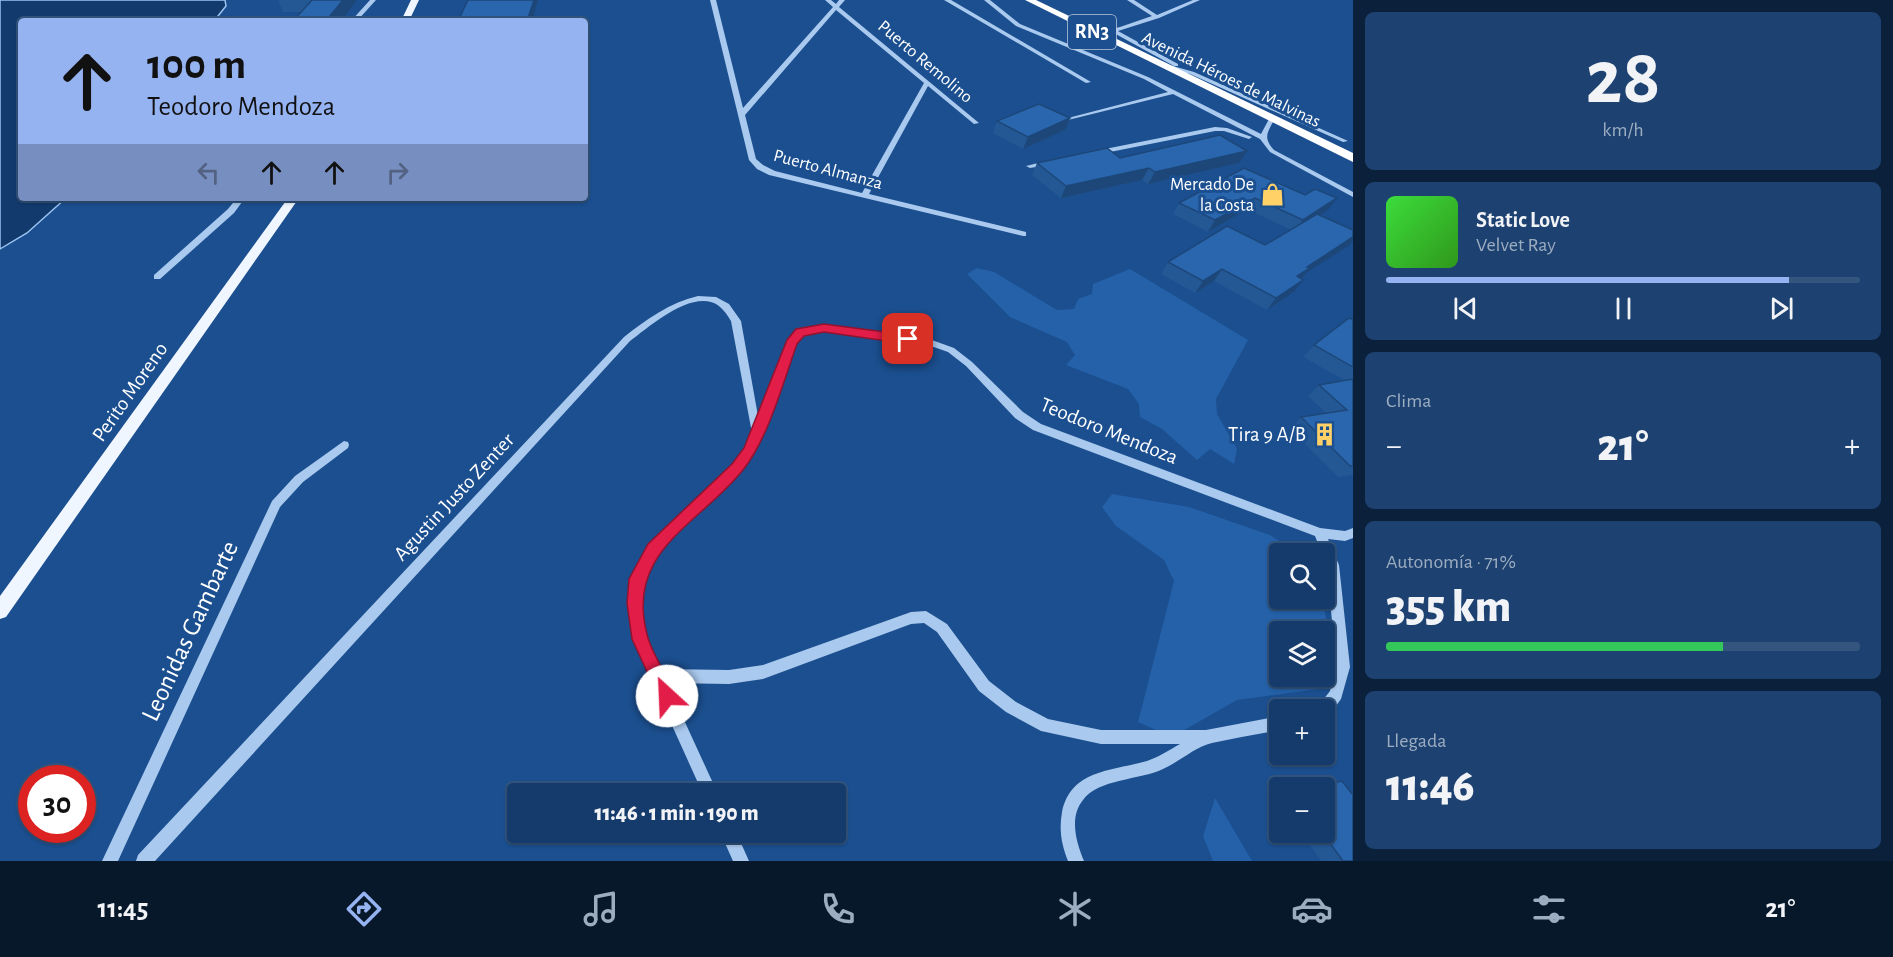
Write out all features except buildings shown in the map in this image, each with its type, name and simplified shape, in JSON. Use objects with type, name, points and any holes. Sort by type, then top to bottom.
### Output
[{"type":"highway","name":"Avenida Héroes de Malvinas","points":[[1029,0],[1353,158]]},
{"type":"main road","points":[[406,18],[415,0]]},
{"type":"main road","name":"Perito Moreno","points":[[0,611],[292,201]]},
{"type":"street","points":[[357,18],[373,0]]},
{"type":"street","name":"Puerto Almanza","points":[[713,0],[753,160],[760,167],[772,174],[1023,234]]},
{"type":"street","name":"Puerto Remolino","points":[[828,0],[975,123]]},
{"type":"street","points":[[742,114],[842,0]]},
{"type":"street","points":[[947,0],[1088,82]]},
{"type":"street","points":[[987,0],[1018,25],[1175,92],[1263,140],[1278,154],[1353,195]]},
{"type":"street","points":[[1130,0],[1157,17]]},
{"type":"street","points":[[1096,34],[1114,31],[1157,17],[1197,0]]},
{"type":"street","points":[[1114,31],[1192,73],[1353,146]]},
{"type":"street","points":[[1155,63],[1192,73]]},
{"type":"street","points":[[864,196],[927,83]]},
{"type":"street","points":[[1070,119],[1175,92]]},
{"type":"street","points":[[1263,140],[1271,120]]},
{"type":"street","points":[[1088,154],[1215,129],[1238,132],[1263,140]]},
{"type":"street","points":[[1345,141],[1353,137]]},
{"type":"street","points":[[1030,166],[1053,161]]},
{"type":"street","points":[[157,277],[231,211],[239,201]]},
{"type":"street","name":"Agustin Justo Zenter","points":[[144,861],[627,339],[656,317],[679,304],[709,297],[723,303],[732,311],[736,321],[756,432]]},
{"type":"street","name":"Teodoro Mendoza","points":[[756,432],[792,343],[800,332],[824,328],[929,342],[951,350],[969,364],[1019,415],[1037,427],[1320,533],[1345,536],[1353,533]]},
{"type":"street","points":[[706,783],[640,639],[635,603],[637,579],[654,549],[737,468],[750,450],[756,432]]},
{"type":"street","name":"Leonidas Gambarte","points":[[110,861],[276,504],[299,479],[345,445]]},
{"type":"street","points":[[1320,533],[1333,565],[1343,668],[1332,699]]},
{"type":"street","points":[[658,676],[729,677],[763,672],[911,618],[926,616],[942,628],[984,686],[1011,707],[1046,726],[1101,737],[1206,737],[1269,725]]},
{"type":"street","points":[[1076,861],[1067,835],[1068,812],[1079,790],[1106,776],[1156,764],[1206,737]]},
{"type":"street","points":[[733,843],[741,861]]},
{"type":"shaded area","points":[[0,0],[225,0],[226,6],[216,18],[18,18],[18,201],[63,201],[27,233],[0,249]]},
{"type":"shaded area","points":[[977,268],[994,272],[1057,310],[1074,309],[1078,299],[1092,294],[1093,284],[1130,269],[1248,340],[1216,399],[1217,414],[1237,449],[1234,464],[1210,449],[1197,460],[1162,429],[1140,417],[1139,404],[1128,389],[1066,365],[1075,355],[1067,342],[1010,317],[967,274]]},
{"type":"shaded area","points":[[1112,494],[1189,507],[1270,535],[1282,543],[1269,543],[1269,609],[1324,609],[1326,621],[1269,621],[1269,687],[1320,687],[1237,700],[1172,737],[1138,722],[1174,581],[1164,560],[1116,526],[1102,507]]},
{"type":"shaded area","points":[[1215,798],[1252,861],[1213,861],[1203,836]]},
{"type":"place","name":"Mercado De la Costa","points":[[1272,195]]},
{"type":"place","name":"Tira 9 A/B","points":[[1324,434]]},
{"type":"route","points":[[667,696],[640,639],[635,603],[637,579],[654,549],[737,468],[750,450],[792,343],[800,332],[824,328],[908,339]]}]
